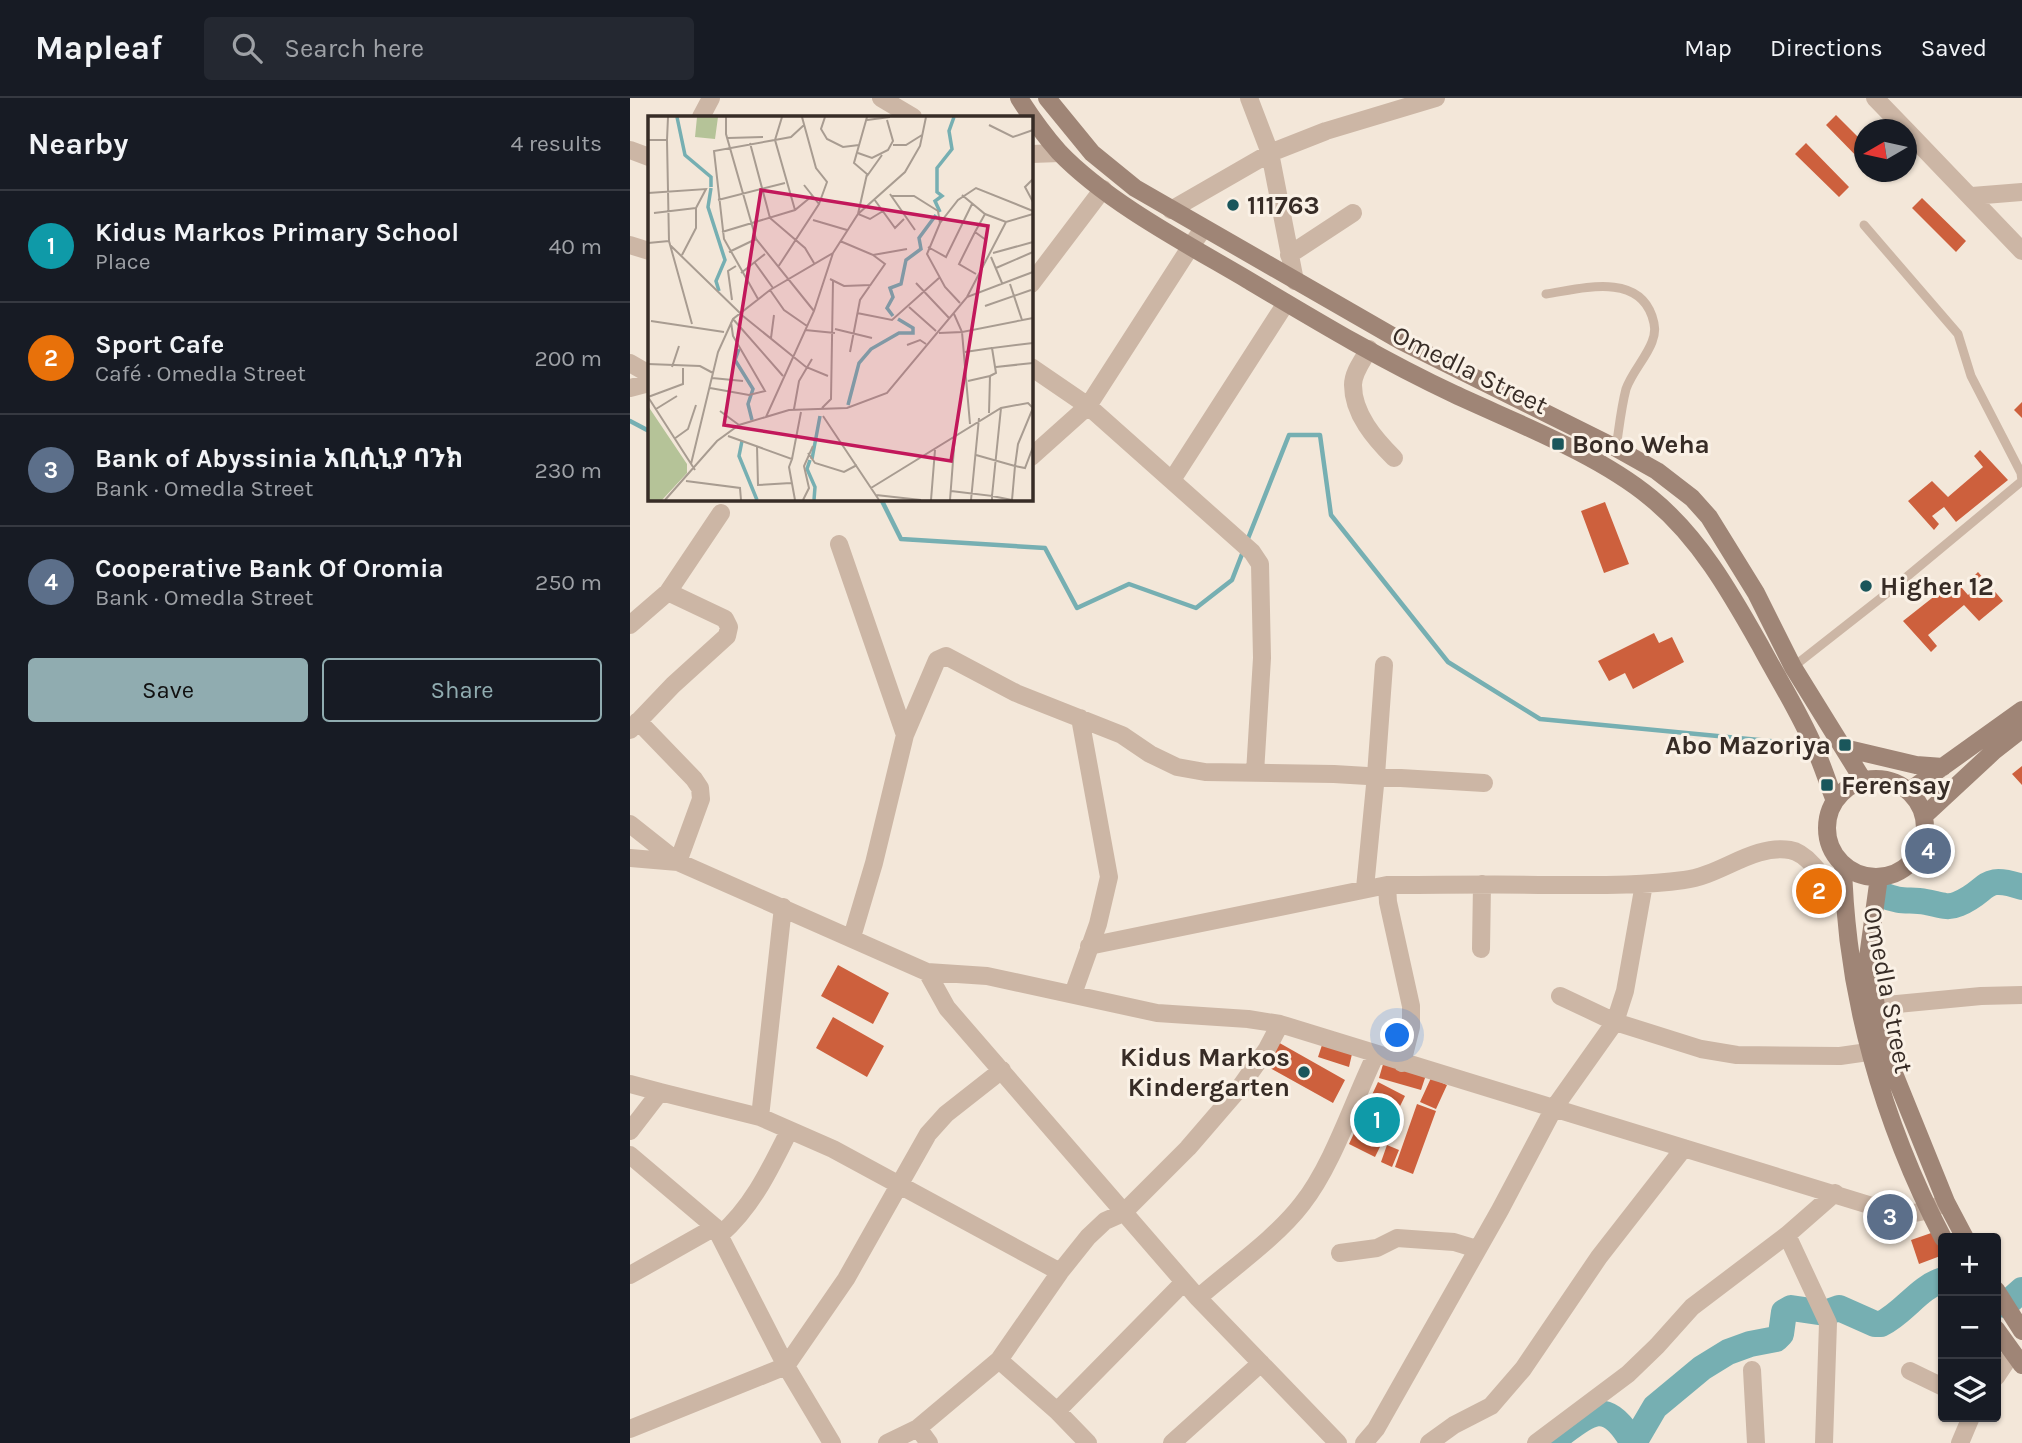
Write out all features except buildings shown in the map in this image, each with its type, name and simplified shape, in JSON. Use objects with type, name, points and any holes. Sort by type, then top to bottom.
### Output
[{"type":"main road","name":"Omedla Street","points":[[1019,98],[1030,116]]},
{"type":"main road","name":"Omedla Street","points":[[1047,98],[1092,153],[1135,188],[1171,211],[1413,347],[1616,448],[1657,471],[1692,498],[1709,517],[1756,593],[1793,667],[1863,780]]},
{"type":"main road","name":"Omedla Street","points":[[1032,119],[1060,153],[1103,189],[1191,246],[1369,349],[1607,469],[1651,498],[1687,531],[1735,602],[1815,747],[1835,801],[1829,814],[1829,841],[1843,864],[1860,875],[1879,877],[1896,873],[1910,864],[1921,849],[1925,833],[1924,816]]},
{"type":"main road","points":[[1607,469],[1616,448]]},
{"type":"main road","points":[[1909,791],[2022,710]]},
{"type":"main road","points":[[1835,801],[1842,792],[1863,780],[1879,779],[1895,782],[1909,791],[1924,816],[1994,751],[2022,729]]},
{"type":"main road","points":[[1844,748],[1916,765],[1943,767]]},
{"type":"main road","name":"Omedla Street","points":[[1843,864],[1844,906],[1868,1052],[1929,1211],[1940,1233]]},
{"type":"main road","points":[[1879,877],[1868,957],[1876,1006],[1895,1076],[1946,1202],[1962,1233]]},
{"type":"main road","points":[[2000,1296],[2022,1331]]},
{"type":"main road","points":[[2001,1336],[2017,1359]]},
{"type":"street","points":[[702,116],[711,98]]},
{"type":"street","points":[[881,98],[911,116]]},
{"type":"street","points":[[1249,98],[1269,153],[1295,281]]},
{"type":"street","points":[[1171,211],[1269,153],[1326,131],[1379,106],[1436,98]]},
{"type":"street","points":[[1875,98],[1895,119]]},
{"type":"street","points":[[1917,141],[2022,251]]},
{"type":"street","points":[[630,150],[648,157]]},
{"type":"street","points":[[1032,154],[1060,153]]},
{"type":"street","points":[[1032,283],[1103,189]]},
{"type":"street","points":[[1972,196],[2022,192]]},
{"type":"street","points":[[1289,255],[1353,213]]},
{"type":"street","points":[[1032,456],[1088,406],[1203,229]]},
{"type":"street","points":[[630,245],[648,251]]},
{"type":"street","points":[[1172,480],[1286,303]]},
{"type":"street","points":[[1369,349],[1355,374],[1353,386],[1366,426],[1394,458]]},
{"type":"street","points":[[630,363],[648,373]]},
{"type":"street","points":[[1032,368],[1088,406],[1252,552],[1261,564],[1262,658],[1255,773]]},
{"type":"street","points":[[630,388],[648,383]]},
{"type":"street","points":[[630,625],[668,592],[721,513]]},
{"type":"street","points":[[839,544],[905,735]]},
{"type":"street","points":[[668,592],[725,619],[729,626],[727,636],[634,725],[694,779],[700,788],[701,799],[678,862]]},
{"type":"street","points":[[852,937],[874,863],[905,735],[937,660],[946,656],[1016,693],[1122,735],[1150,754],[1178,767],[1205,772],[1377,775],[1484,783]]},
{"type":"street","points":[[1365,888],[1377,775],[1384,665]]},
{"type":"street","points":[[1073,994],[1098,924],[1109,877],[1080,718]]},
{"type":"street","points":[[630,824],[678,862],[927,972],[986,976],[1157,1013],[1248,1019],[1280,1024],[1895,1213],[1929,1211],[1946,1202]]},
{"type":"street","points":[[1089,946],[1252,914],[1365,888],[1387,885],[1644,884],[1688,880],[1722,869],[1757,853],[1777,849],[1793,850],[1808,859],[1844,906]]},
{"type":"street","points":[[630,858],[678,862]]},
{"type":"street","points":[[1481,949],[1482,884]]},
{"type":"street","points":[[1364,1443],[1376,1429],[1554,1108],[1615,1022],[1625,991],[1644,884]]},
{"type":"street","points":[[1387,885],[1388,902],[1412,1006],[1411,1027],[1402,1063]]},
{"type":"street","points":[[760,1117],[783,907]]},
{"type":"street","points":[[927,972],[947,1008],[1123,1213],[1198,1298],[1338,1443]]},
{"type":"street","points":[[1876,1006],[2022,995]]},
{"type":"street","points":[[1560,996],[1615,1022],[1700,1049],[1737,1055],[1840,1056],[1868,1052]]},
{"type":"street","points":[[887,1443],[923,1436],[999,1360],[1060,1272],[1088,1237],[1105,1221],[1123,1213],[1188,1148],[1238,1090],[1267,1049],[1280,1024]]},
{"type":"street","points":[[1198,1298],[1290,1219],[1304,1202],[1338,1138],[1376,1054]]},
{"type":"street","points":[[630,1429],[786,1366],[846,1279],[928,1134],[946,1114],[1002,1070]]},
{"type":"street","points":[[630,1084],[760,1117],[833,1149],[1060,1272]]},
{"type":"street","points":[[630,1131],[660,1092]]},
{"type":"street","points":[[630,1275],[718,1231],[746,1209],[789,1131]]},
{"type":"street","points":[[1429,1443],[1454,1425],[1492,1406],[1523,1369],[1599,1257],[1684,1148]]},
{"type":"street","points":[[630,1155],[718,1231],[786,1366],[832,1443]]},
{"type":"street","points":[[1536,1443],[1628,1374],[1692,1307],[1787,1235],[1835,1193]]},
{"type":"street","points":[[1787,1235],[1826,1315],[1824,1443]]},
{"type":"street","points":[[1339,1253],[1377,1248],[1397,1238],[1454,1242],[1477,1249]]},
{"type":"street","points":[[1057,1411],[1184,1282]]},
{"type":"street","points":[[2001,1373],[2017,1359]]},
{"type":"street","points":[[999,1360],[1057,1411],[1088,1443]]},
{"type":"street","points":[[1172,1443],[1261,1363]]},
{"type":"street","points":[[1752,1370],[1756,1443]]},
{"type":"street","points":[[1910,1371],[1938,1385]]},
{"type":"street","points":[[1959,1443],[1970,1422]]},
{"type":"lane","points":[[1793,667],[2022,481],[2021,473],[1971,376],[1958,334],[1864,225]]},
{"type":"lane","points":[[1546,294],[1608,285],[1627,289],[1641,298],[1651,311],[1656,326],[1653,340],[1627,388],[1616,448]]},
{"type":"waterway","points":[[630,421],[648,430]]},
{"type":"waterway","points":[[1247,541],[1289,435],[1320,435],[1331,515],[1448,662],[1540,719],[1802,744]]},
{"type":"waterway","points":[[882,500],[901,539],[1045,548],[1077,608],[1129,584],[1196,608],[1232,580],[1244,549]]},
{"type":"waterway","points":[[1883,895],[1900,900],[1950,906],[1968,899],[1992,883],[2009,883],[2022,887]]},
{"type":"waterway","points":[[1559,1436],[1595,1414],[1611,1417],[1628,1435],[1638,1436],[1655,1407],[1702,1368],[1728,1352],[1776,1339],[1781,1334],[1784,1312],[1791,1308],[1825,1313],[1839,1308],[1875,1324],[1881,1324],[1938,1282]]},
{"type":"waterway","points":[[2005,1305],[2022,1290]]},
{"type":"place","name":"111763","points":[[1233,205]]},
{"type":"place","name":"Bono Weha","points":[[1558,444]]},
{"type":"place","name":"Higher 12","points":[[1866,586]]},
{"type":"place","name":"Abo Mazoriya","points":[[1845,745]]},
{"type":"place","name":"Ferensay","points":[[1827,785]]},
{"type":"place","name":"Cooperative Bank Of Oromia","points":[[1928,851]]},
{"type":"place","name":"Sport Cafe","points":[[1819,891]]},
{"type":"place","name":"Kidus Markos Kindergarten","points":[[1304,1072]]},
{"type":"place","name":"Kidus Markos Primary School","points":[[1377,1120]]},
{"type":"place","name":"Bank of Abyssinia አቢሲኒያ ባንክ","points":[[1890,1217]]}]
